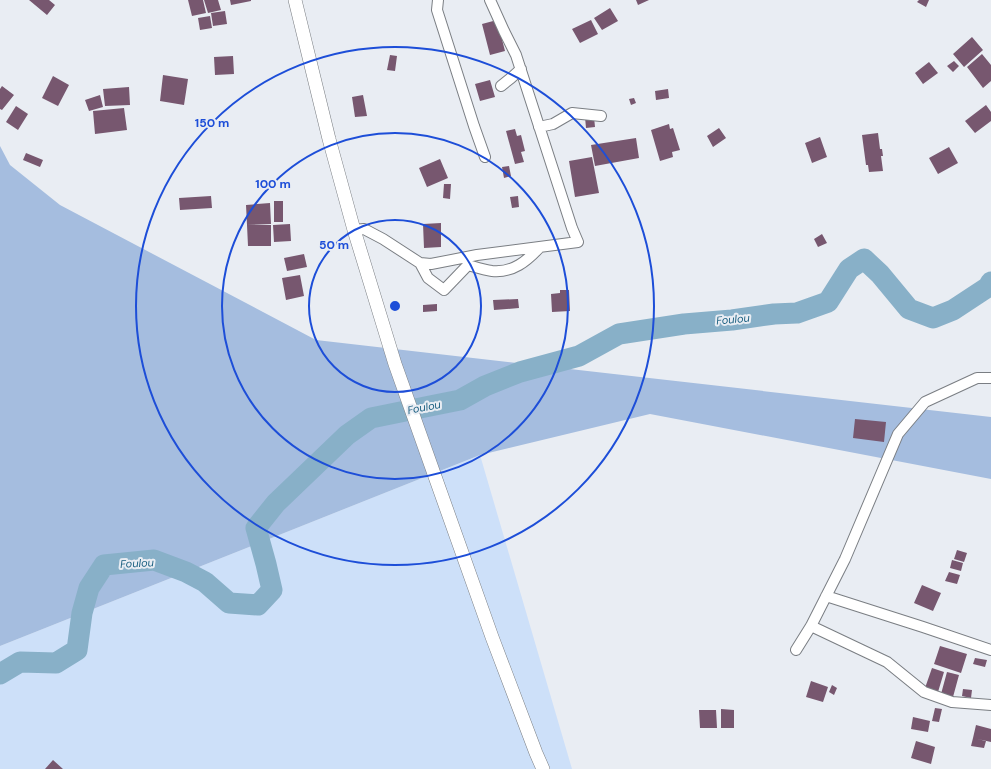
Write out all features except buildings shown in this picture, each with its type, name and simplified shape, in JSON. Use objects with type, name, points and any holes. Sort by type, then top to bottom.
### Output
[{"type":"street","points":[[295,0],[354,230],[395,364],[492,637],[543,769]]},
{"type":"street","points":[[438,0],[437,10],[485,156]]},
{"type":"street","points":[[354,230],[364,229],[383,239],[420,263],[431,264],[477,255],[578,242],[572,228],[516,55],[490,0]]},
{"type":"street","points":[[501,86],[521,70]]},
{"type":"street","points":[[539,127],[553,124],[572,113],[601,116]]},
{"type":"street","points":[[420,263],[428,278],[444,290],[468,265],[492,271],[509,271],[528,259],[540,247]]},
{"type":"street","points":[[796,650],[811,626],[845,560],[898,434],[925,402],[977,378],[991,378]]},
{"type":"street","points":[[826,596],[923,626],[991,650]]},
{"type":"street","points":[[811,626],[887,662],[924,692],[952,702],[991,705]]},
{"type":"shaded area","points":[[0,146],[10,165],[60,205],[316,340],[991,417],[991,479],[650,414],[480,455],[0,646]]},
{"type":"shaded area","points":[[480,455],[572,769],[0,769],[0,646]]},
{"type":"waterway","name":"Foulou","points":[[0,674],[20,662],[56,663],[77,650],[82,613],[89,588],[104,565],[154,560],[186,572],[205,582],[229,603],[258,605],[272,590],[256,528],[276,503],[347,435],[371,418],[460,400],[485,386],[520,372],[579,356],[619,334],[684,324],[732,320],[774,314],[797,313],[828,302],[849,269],[864,259],[880,274],[909,309],[933,318],[953,310],[988,287],[991,282]]}]
